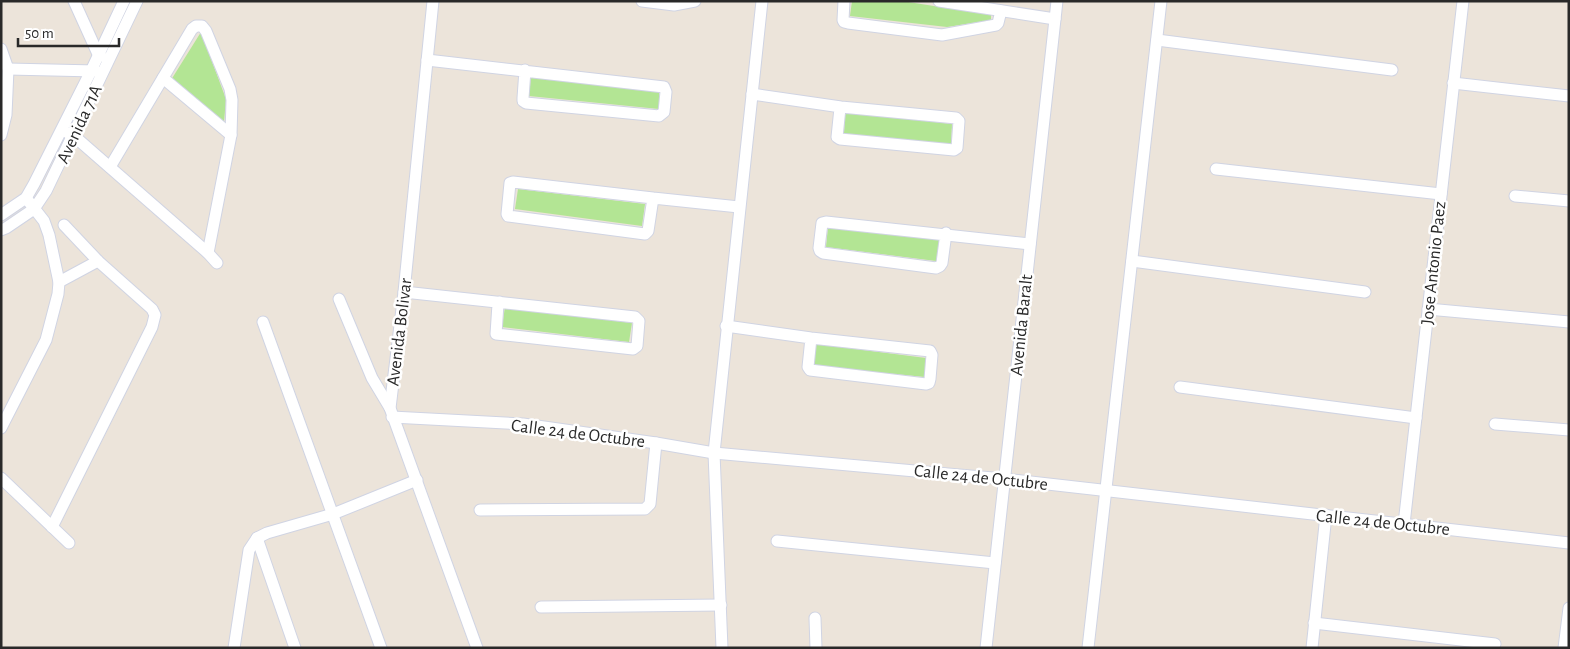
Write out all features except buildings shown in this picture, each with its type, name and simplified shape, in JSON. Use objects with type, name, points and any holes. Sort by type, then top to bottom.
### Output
[{"type":"street","points":[[74,1],[98,54],[108,61]]},
{"type":"street","name":"Avenida 71A","points":[[1,230],[34,209],[46,191],[74,136],[97,71],[98,54],[124,1]]},
{"type":"street","name":"Avenida 71A","points":[[1,216],[26,198],[61,130],[97,71],[108,61],[137,1]]},
{"type":"street","name":"Avenida Bolivar","points":[[433,1],[391,413],[477,648]]},
{"type":"street","points":[[642,1],[674,5],[695,1]]},
{"type":"street","points":[[722,648],[714,453],[762,1]]},
{"type":"street","points":[[844,1],[843,20],[848,24],[942,35],[996,25],[998,24],[1001,11]]},
{"type":"street","points":[[939,1],[1055,19]]},
{"type":"street","name":"Avenida Baralt","points":[[986,648],[1057,1]]},
{"type":"street","points":[[1088,648],[1161,1]]},
{"type":"street","name":"Jose Antonio Paez","points":[[1404,524],[1462,1]]},
{"type":"street","points":[[110,166],[192,29],[196,26],[202,26],[206,31],[230,89],[232,100],[231,135],[208,253]]},
{"type":"street","points":[[1157,40],[1392,70]]},
{"type":"street","points":[[1,49],[8,69],[6,115],[1,135]]},
{"type":"street","points":[[428,60],[525,70],[664,87],[666,92],[664,112],[659,116],[526,103],[523,102],[522,98],[525,70]]},
{"type":"street","points":[[8,69],[97,71]]},
{"type":"street","points":[[163,78],[231,135]]},
{"type":"street","points":[[1454,83],[1569,96]]},
{"type":"street","points":[[752,94],[841,107],[956,118],[959,120],[957,148],[954,150],[840,140],[837,137],[841,107]]},
{"type":"street","points":[[61,130],[74,136],[110,166],[217,263]]},
{"type":"street","points":[[1216,169],[1441,194]]},
{"type":"street","points":[[653,198],[648,231],[645,234],[508,216],[507,214],[510,184],[512,182],[740,207]]},
{"type":"street","points":[[1515,196],[1569,200]]},
{"type":"street","points":[[1,428],[46,340],[58,294],[58,282],[49,235],[44,221],[26,198]]},
{"type":"street","points":[[946,234],[942,263],[936,268],[823,253],[819,248],[822,223],[826,222],[946,234],[1030,244]]},
{"type":"street","points":[[52,527],[156,316],[152,309],[98,261],[64,225]]},
{"type":"street","points":[[58,282],[98,261]]},
{"type":"street","points":[[1132,261],[1365,292]]},
{"type":"street","points":[[404,292],[502,301],[636,317],[639,321],[637,346],[633,349],[496,334],[500,302]]},
{"type":"street","points":[[339,299],[372,378],[391,413]]},
{"type":"street","points":[[1428,309],[1569,322]]},
{"type":"street","points":[[263,322],[381,648]]},
{"type":"street","points":[[726,326],[811,338],[930,351],[932,355],[929,382],[926,384],[810,370],[808,367],[811,338]]},
{"type":"street","points":[[1180,387],[1416,418]]},
{"type":"street","name":"Calle 24 de Octubre","points":[[391,413],[523,424],[714,453],[1004,479],[1569,543]]},
{"type":"street","points":[[1495,424],[1569,430]]},
{"type":"street","points":[[480,510],[645,509],[650,504],[656,443]]},
{"type":"street","points":[[1,478],[69,543]]},
{"type":"street","points":[[234,648],[249,550],[257,538],[266,533],[333,514],[417,480]]},
{"type":"street","points":[[1312,648],[1326,515]]},
{"type":"street","points":[[257,538],[296,648]]},
{"type":"street","points":[[777,541],[995,563]]},
{"type":"street","points":[[541,607],[721,605]]},
{"type":"street","points":[[1564,648],[1569,608]]},
{"type":"street","points":[[815,618],[816,648]]},
{"type":"street","points":[[1314,623],[1495,644]]},
{"type":"green space","points":[[852,1],[902,1],[991,15],[991,20],[947,27],[850,16]]},
{"type":"green space","points":[[201,32],[226,99],[224,122],[171,80]]},
{"type":"green space","points":[[531,77],[659,92],[659,109],[529,96]]},
{"type":"green space","points":[[845,112],[952,124],[951,145],[844,134]]},
{"type":"green space","points":[[518,189],[645,204],[642,226],[515,209]]},
{"type":"green space","points":[[828,227],[940,239],[936,261],[826,247]]},
{"type":"green space","points":[[505,307],[632,323],[629,342],[502,327]]},
{"type":"green space","points":[[816,344],[926,358],[925,377],[812,366]]}]
